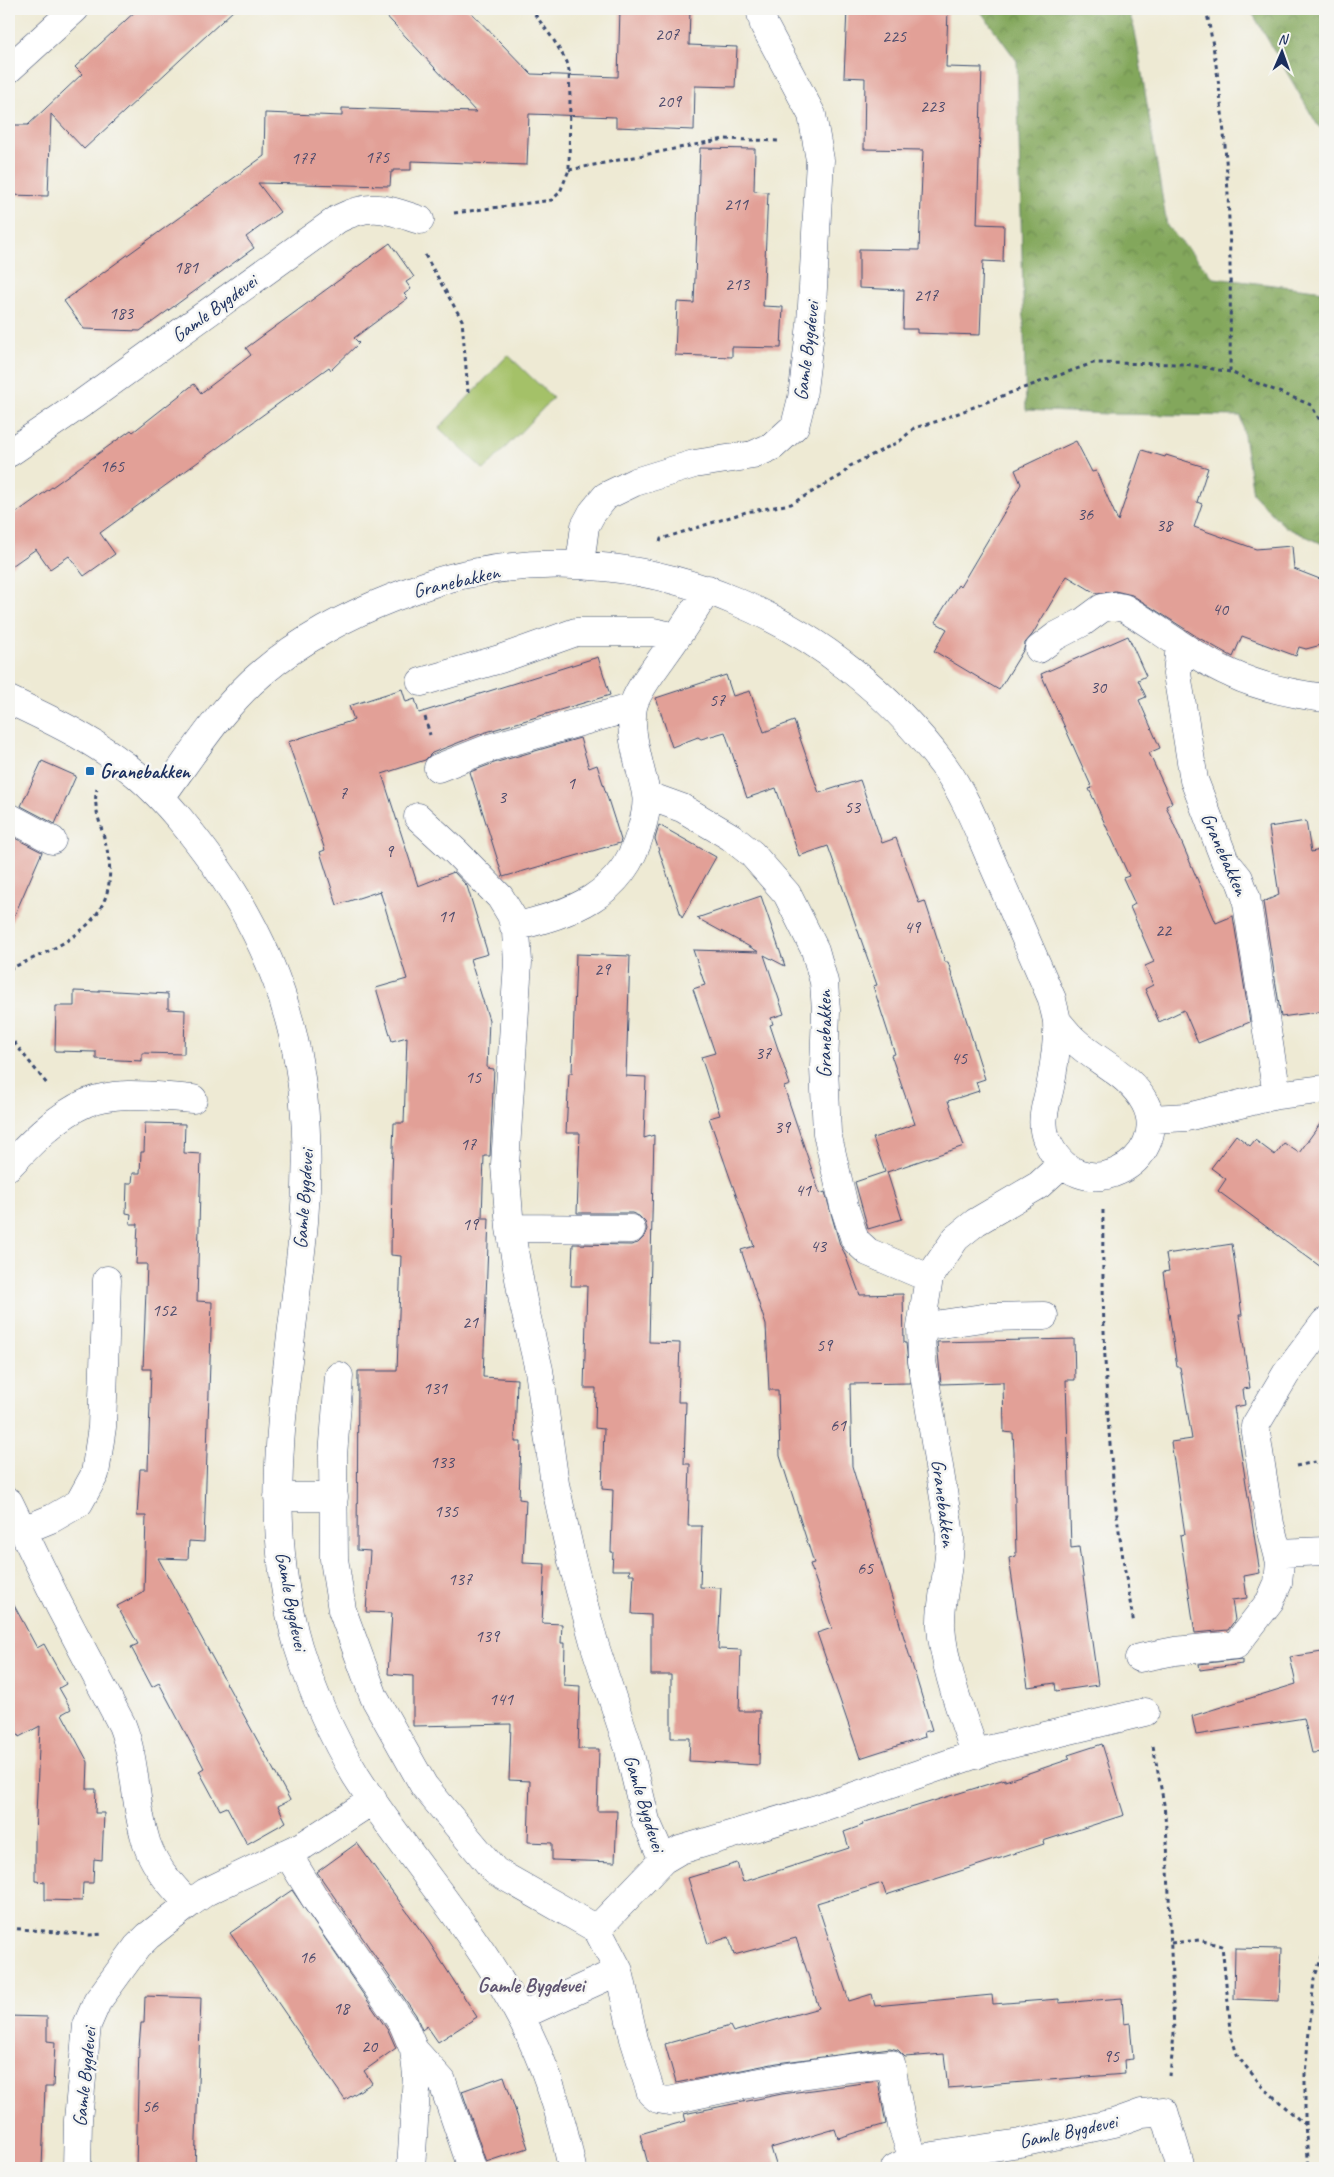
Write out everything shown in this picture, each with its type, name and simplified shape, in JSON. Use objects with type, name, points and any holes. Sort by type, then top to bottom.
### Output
[{"type":"street","points":[[9,69],[75,9]]},
{"type":"street","name":"Gamle Bygdevei","points":[[580,564],[585,526],[592,513],[606,496],[635,482],[694,464],[753,454],[773,446],[794,426],[802,398],[811,324],[820,170],[812,115],[764,25],[760,9]]},
{"type":"street","name":"Gamle Bygdevei","points":[[12,441],[82,404],[338,219],[356,210],[370,208],[382,209],[420,220]]},
{"type":"street","name":"Granebakken","points":[[161,797],[233,702],[263,672],[312,638],[358,612],[428,584],[473,572],[527,566],[580,564],[652,574],[708,590],[764,612],[838,660],[905,719],[950,776],[973,819],[1052,999],[1057,1021],[1051,1081],[1044,1113],[1045,1135],[1054,1156],[1062,1164],[1086,1177],[1103,1176]]},
{"type":"street","points":[[514,927],[569,911],[601,893],[622,874],[635,852],[646,812],[646,795],[634,735],[633,707],[646,682],[708,590]]},
{"type":"street","points":[[1039,650],[1056,636],[1083,622],[1102,608],[1113,606],[1124,608],[1180,645],[1231,674],[1262,686],[1297,695],[1325,698]]},
{"type":"street","points":[[421,682],[500,659],[576,632],[653,632],[676,638]]},
{"type":"street","name":"Granebakken","points":[[1180,645],[1177,674],[1194,780],[1225,861],[1239,878],[1246,897],[1277,1095]]},
{"type":"street","name":"Gamle Bygdevei","points":[[9,700],[70,729],[117,759],[161,797],[204,850],[230,887],[251,922],[269,960],[282,995],[300,1063],[307,1134],[304,1223],[281,1417],[278,1496],[282,1564],[298,1644],[325,1716],[356,1775],[482,1953],[520,2016],[546,2074],[572,2168]]},
{"type":"street","points":[[438,768],[489,748],[633,707]]},
{"type":"street","name":"Granebakken","points":[[646,795],[682,808],[731,837],[752,854],[787,894],[815,950],[824,982],[826,1011],[824,1068],[827,1134],[842,1198],[855,1240],[868,1252],[928,1278]]},
{"type":"street","points":[[9,817],[52,840]]},
{"type":"street","points":[[418,817],[456,852],[500,898],[511,915],[514,927],[518,962],[513,1066],[505,1164],[510,1228],[630,1229]]},
{"type":"street","name":"Granebakken","points":[[1057,1021],[1075,1041],[1128,1081],[1145,1102],[1151,1119]]},
{"type":"street","points":[[1103,1176],[1132,1163],[1142,1153],[1149,1136],[1151,1119],[1187,1117],[1277,1095],[1325,1089]]},
{"type":"street","points":[[9,1166],[40,1135],[72,1110],[87,1102],[112,1096],[140,1095],[193,1099]]},
{"type":"street","name":"Granebakken","points":[[976,1755],[955,1688],[941,1628],[942,1599],[951,1557],[950,1535],[922,1361],[921,1327],[928,1278],[956,1238],[976,1222],[1039,1185],[1062,1164]]},
{"type":"street","name":"Gamle Bygdevei","points":[[510,1228],[521,1292],[539,1370],[555,1484],[572,1561],[595,1646],[628,1746],[646,1821],[663,1860],[597,1930],[619,1971],[634,2039],[652,2093],[658,2099],[669,2100],[754,2082],[850,2067],[891,2064],[902,2126],[904,2164],[1020,2143],[1114,2123],[1142,2113],[1164,2111]]},
{"type":"street","points":[[21,1530],[53,1518],[79,1502],[95,1474],[102,1427],[107,1280]]},
{"type":"street","points":[[921,1327],[989,1317],[1044,1316]]},
{"type":"street","points":[[1139,1658],[1175,1651],[1236,1645],[1270,1601],[1278,1583],[1279,1553],[1270,1524],[1255,1426],[1286,1374],[1325,1322]]},
{"type":"street","points":[[339,1376],[334,1456],[334,1558],[342,1610],[374,1697],[424,1786],[495,1871],[597,1930]]},
{"type":"street","points":[[278,1496],[334,1497]]},
{"type":"street","points":[[9,1502],[21,1530],[122,1725],[133,1759],[144,1836],[162,1875],[189,1904]]},
{"type":"street","points":[[1279,1553],[1325,1551]]},
{"type":"street","points":[[663,1860],[680,1850],[817,1809],[991,1749],[1145,1712]]},
{"type":"street","name":"Gamle Bygdevei","points":[[77,2168],[79,2110],[87,2025],[97,2002],[137,1947],[148,1936],[206,1892],[304,1845],[373,1800]]},
{"type":"street","points":[[287,1853],[314,1897],[403,2024],[414,2050],[417,2075],[411,2168]]},
{"type":"street","points":[[520,2016],[619,1971]]},
{"type":"street","points":[[414,2050],[442,2081],[472,2168]]},
{"type":"street","points":[[1164,2111],[1181,2168]]},
{"type":"path","points":[[468,392],[462,320],[423,251],[420,220],[464,211],[552,200],[560,192],[569,170],[569,71],[553,39],[531,9]]},
{"type":"path","points":[[1206,9],[1213,41],[1226,160],[1231,297],[1230,372]]},
{"type":"path","points":[[569,170],[724,139],[787,142],[816,137]]},
{"type":"path","points":[[658,550],[661,539],[702,524],[746,512],[791,504],[842,475],[850,466],[900,441],[914,428],[938,421],[1093,363],[1185,364],[1230,372],[1311,405],[1325,429]]},
{"type":"path","points":[[9,969],[60,946],[83,930],[100,911],[110,885],[111,869],[96,801],[96,790],[117,759]]},
{"type":"path","points":[[9,1036],[56,1096],[72,1110]]},
{"type":"path","points":[[1103,1176],[1102,1290],[1108,1412],[1116,1507],[1139,1658]]},
{"type":"path","points":[[1145,1712],[1164,1804],[1171,1943],[1174,2034],[1164,2111]]},
{"type":"path","points":[[9,1928],[90,1935],[121,1931],[148,1936]]},
{"type":"path","points":[[1171,1943],[1199,1940],[1222,1946],[1232,2039],[1238,2057],[1263,2086],[1305,2126]]},
{"type":"path","points":[[1309,2168],[1305,2126],[1305,2074],[1314,1979],[1325,1948]]},
{"type":"green space","points":[[979,9],[1128,9],[1135,31],[1167,226],[1214,278],[1325,291],[1325,545],[1285,527],[1253,494],[1241,416],[1107,414],[1026,410],[1017,61]]},
{"type":"green space","points":[[1250,9],[1325,9],[1325,131],[1318,126]]},
{"type":"green space","points":[[508,355],[553,398],[484,470],[439,428]]},
{"type":"building","points":[[138,9],[235,9],[84,149],[51,114],[48,196],[9,195],[9,125],[28,125],[82,74],[75,67]]},
{"type":"building","points":[[380,9],[468,9],[531,74],[618,77],[620,9],[690,9],[689,45],[737,47],[735,87],[695,86],[694,130],[616,127],[616,117],[529,114],[527,165],[411,161],[411,170],[393,170],[391,172],[390,186],[258,183],[280,212],[246,237],[254,248],[140,331],[84,329],[64,301],[264,156],[265,113],[342,116],[342,108],[476,112]]},
{"type":"building","points":[[847,9],[948,9],[946,67],[982,68],[977,224],[1004,225],[1003,262],[983,261],[980,335],[917,333],[917,329],[903,329],[904,290],[859,288],[859,249],[919,250],[923,150],[864,149],[865,78],[844,77]]},
{"type":"building","points":[[700,148],[755,149],[754,191],[768,192],[763,306],[783,307],[781,348],[732,347],[732,357],[675,355],[677,302],[694,303]]},
{"type":"building","points":[[390,243],[414,277],[406,282],[411,289],[404,294],[408,298],[354,338],[359,343],[331,370],[329,367],[100,533],[115,554],[84,576],[69,556],[50,569],[36,549],[9,568],[9,518],[131,430],[133,432],[194,384],[201,393],[251,355],[246,348]]},
{"type":"building","points":[[1076,441],[1092,472],[1096,471],[1118,521],[1142,450],[1208,468],[1197,502],[1202,504],[1194,527],[1256,549],[1292,546],[1294,569],[1325,581],[1325,607],[1322,616],[1325,627],[1325,644],[1306,649],[1299,647],[1296,656],[1242,636],[1233,657],[1199,638],[1132,595],[1115,591],[1097,594],[1067,576],[1032,635],[1025,643],[1024,649],[999,690],[934,651],[947,629],[935,622],[958,585],[960,587],[1021,484],[1015,470]]},
{"type":"building","points":[[1128,636],[1146,676],[1138,680],[1146,697],[1139,700],[1160,748],[1149,753],[1172,803],[1166,806],[1216,923],[1233,916],[1250,1022],[1198,1043],[1184,1010],[1159,1022],[1145,989],[1153,985],[1145,966],[1154,962],[1130,907],[1135,904],[1123,878],[1129,876],[1089,789],[1092,788],[1041,674]]},
{"type":"building","points":[[598,657],[610,695],[483,733],[432,753],[425,760],[382,774],[418,886],[454,872],[467,886],[488,954],[470,959],[489,1020],[487,1068],[494,1069],[490,1156],[484,1156],[482,1218],[489,1218],[483,1377],[517,1379],[515,1442],[521,1442],[519,1499],[526,1500],[523,1563],[545,1564],[542,1623],[562,1624],[561,1643],[565,1643],[564,1685],[580,1686],[578,1749],[599,1749],[597,1811],[617,1811],[615,1862],[552,1860],[552,1843],[528,1842],[530,1781],[509,1780],[511,1724],[413,1726],[413,1676],[388,1674],[392,1613],[366,1612],[370,1551],[357,1550],[358,1371],[397,1371],[401,1256],[391,1255],[392,1173],[394,1123],[404,1123],[407,1037],[392,1041],[376,988],[407,979],[380,891],[337,905],[320,852],[325,850],[288,742],[354,720],[349,706],[402,689],[406,702],[415,699],[419,713]]},
{"type":"building","points":[[726,675],[733,696],[750,691],[764,732],[794,721],[819,793],[860,780],[882,843],[896,838],[919,903],[925,901],[945,962],[948,962],[985,1079],[976,1082],[979,1091],[948,1101],[964,1146],[887,1172],[902,1219],[868,1229],[855,1182],[885,1172],[873,1138],[915,1124],[891,1055],[895,1054],[873,986],[877,985],[828,846],[799,856],[776,788],[747,798],[725,732],[701,739],[698,737],[672,747],[656,698]]},
{"type":"building","points":[[580,738],[589,768],[597,765],[621,840],[620,843],[503,877],[470,772],[494,763]]},
{"type":"building","points":[[42,761],[76,776],[55,824],[21,806]]},
{"type":"building","points":[[1306,821],[1311,852],[1325,849],[1325,1011],[1281,1017],[1263,902],[1279,895],[1269,827]]},
{"type":"building","points":[[659,825],[716,857],[682,918],[655,839]]},
{"type":"building","points":[[9,835],[42,852],[9,928]]},
{"type":"building","points":[[761,896],[785,966],[764,955],[784,1014],[771,1018],[773,1024],[770,1025],[790,1085],[784,1087],[820,1194],[825,1192],[840,1245],[860,1295],[903,1294],[904,1343],[906,1343],[910,1383],[850,1384],[852,1466],[932,1730],[924,1732],[925,1737],[860,1758],[817,1633],[832,1628],[810,1564],[814,1563],[780,1456],[778,1390],[769,1390],[766,1325],[741,1250],[754,1246],[709,1118],[720,1115],[701,1057],[715,1053],[693,989],[705,985],[693,950],[759,952],[697,918]]},
{"type":"building","points":[[576,954],[630,956],[626,1076],[646,1077],[644,1138],[654,1135],[649,1342],[680,1343],[678,1402],[686,1402],[684,1464],[690,1464],[688,1526],[702,1526],[700,1587],[721,1588],[718,1649],[741,1650],[739,1711],[760,1711],[759,1765],[689,1761],[690,1738],[671,1738],[671,1675],[651,1675],[651,1615],[632,1614],[634,1574],[629,1574],[630,1570],[612,1570],[613,1490],[602,1489],[604,1429],[595,1428],[596,1388],[584,1388],[587,1286],[571,1286],[573,1244],[631,1245],[638,1243],[644,1237],[647,1229],[645,1222],[639,1216],[632,1213],[577,1213],[580,1133],[566,1133],[569,1073],[572,1073]]},
{"type":"building","points":[[99,990],[168,994],[168,1009],[185,1010],[184,1054],[142,1053],[142,1061],[96,1059],[96,1052],[55,1051],[56,1006],[74,1006],[74,991],[99,992]]},
{"type":"building","points":[[1325,1117],[1325,1270],[1218,1191],[1226,1179],[1211,1168],[1236,1135],[1250,1146],[1255,1140],[1275,1155],[1284,1143],[1299,1153]]},
{"type":"building","points":[[145,1123],[185,1124],[184,1153],[201,1154],[197,1301],[212,1302],[204,1542],[189,1541],[188,1559],[158,1558],[290,1800],[278,1806],[286,1822],[247,1844],[227,1807],[220,1810],[199,1771],[204,1768],[159,1683],[152,1687],[131,1647],[138,1644],[117,1606],[144,1592],[146,1516],[137,1516],[140,1469],[148,1469],[151,1369],[143,1369],[147,1264],[136,1264],[138,1224],[130,1224],[131,1214],[126,1213],[127,1183],[132,1183],[133,1173],[140,1173],[141,1152],[144,1152]]},
{"type":"building","points":[[1232,1244],[1242,1315],[1239,1315],[1250,1388],[1243,1389],[1245,1405],[1234,1407],[1260,1573],[1244,1576],[1247,1598],[1232,1600],[1235,1620],[1228,1630],[1195,1633],[1180,1535],[1185,1534],[1171,1442],[1192,1439],[1180,1367],[1177,1367],[1163,1272],[1169,1271],[1166,1254]]},
{"type":"building","points":[[1074,1339],[1075,1380],[1066,1380],[1071,1548],[1079,1547],[1098,1685],[1056,1691],[1055,1683],[1028,1687],[1009,1558],[1016,1556],[1014,1452],[1013,1433],[1004,1432],[1003,1382],[941,1384],[937,1342]]},
{"type":"building","points":[[9,1596],[37,1648],[44,1644],[66,1684],[59,1688],[71,1709],[62,1714],[88,1762],[87,1789],[96,1789],[95,1813],[104,1813],[102,1860],[94,1859],[93,1883],[83,1883],[82,1901],[45,1900],[45,1882],[35,1881],[40,1726],[19,1737],[9,1717]]},
{"type":"building","points":[[1322,1652],[1325,1672],[1325,1752],[1312,1753],[1304,1718],[1196,1735],[1192,1716],[1296,1684],[1290,1657]]},
{"type":"building","points":[[1242,1659],[1242,1664],[1200,1670],[1199,1664]]},
{"type":"building","points":[[1102,1744],[1124,1815],[1043,1841],[1044,1844],[886,1895],[882,1883],[817,1903],[849,2001],[872,1994],[875,2006],[992,1995],[993,2004],[1059,1999],[1059,2003],[1122,1998],[1124,2024],[1130,2023],[1133,2059],[1124,2060],[1125,2074],[948,2088],[944,2054],[905,2057],[898,2050],[890,2048],[777,2063],[676,2083],[665,2044],[730,2026],[733,2032],[819,2008],[796,1938],[734,1955],[729,1937],[708,1944],[688,1878],[737,1863],[743,1882],[849,1848],[844,1832],[863,1825],[862,1823],[1005,1779],[1005,1781],[1070,1759],[1068,1755]]},
{"type":"building","points":[[357,1843],[429,1942],[477,2017],[438,2042],[427,2026],[422,2030],[416,2015],[317,1872]]},
{"type":"building","points":[[292,1890],[389,2032],[396,2048],[364,2071],[372,2083],[345,2100],[230,1933]]},
{"type":"building","points":[[1235,1948],[1281,1949],[1279,2001],[1234,1999]]},
{"type":"building","points":[[145,1996],[201,1998],[195,2168],[136,2168],[139,2047],[141,2023],[144,2023]]},
{"type":"building","points":[[9,2016],[47,2017],[47,2041],[55,2042],[53,2087],[45,2087],[42,2168],[9,2168]]},
{"type":"building","points":[[504,2076],[528,2148],[486,2162],[462,2091]]},
{"type":"building","points":[[878,2081],[886,2124],[838,2138],[835,2129],[771,2148],[777,2168],[649,2168],[640,2134],[686,2121],[684,2114],[782,2094]]},
{"type":"place","name":"Granebakken","points":[[90,771]]},
{"type":"district","name":"Gamle Bygdevei","points":[[531,1985]]}]
